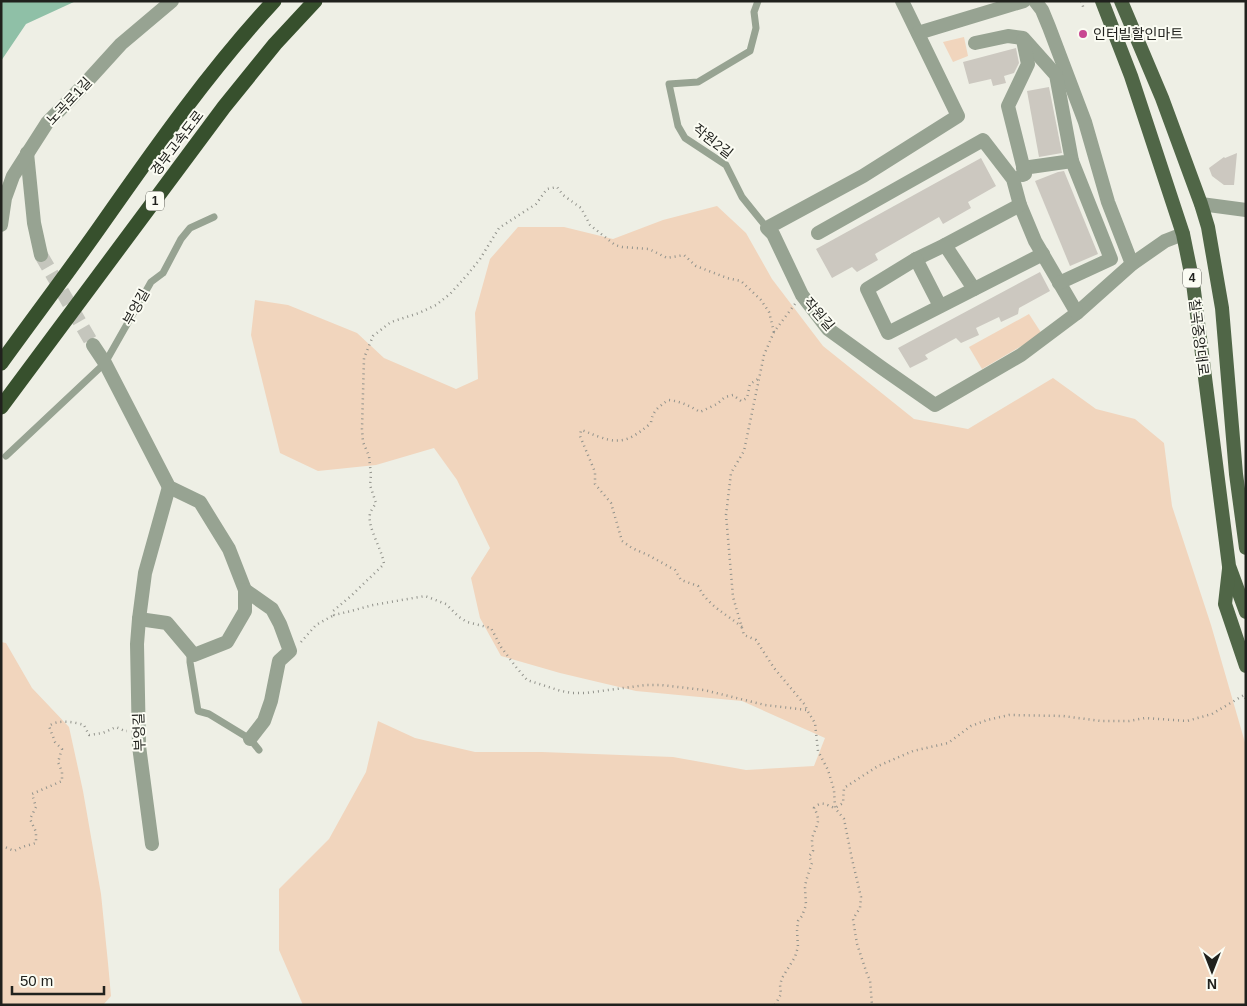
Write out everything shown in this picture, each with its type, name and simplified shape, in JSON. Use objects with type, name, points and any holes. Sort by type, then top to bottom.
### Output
[{"type":"highway","name":"경부고속도로","points":[[1,363],[128,186],[214,71],[274,1]]},
{"type":"highway","name":"경부고속도로","points":[[1,407],[224,107],[275,44],[315,1]]},
{"type":"main road","name":"칠곡중앙대로","points":[[1102,1],[1131,76],[1183,234],[1193,283],[1229,566],[1246,612]]},
{"type":"main road","name":"칠곡중앙대로","points":[[1120,1],[1162,98],[1208,227],[1222,308],[1236,474],[1245,546]]},
{"type":"main road","points":[[1229,566],[1225,604],[1246,666]]},
{"type":"street","name":"노곡로1길","points":[[1,225],[5,198],[13,176],[46,123],[121,44],[172,1]]},
{"type":"street","points":[[767,228],[863,176],[958,116],[902,1]]},
{"type":"street","points":[[918,33],[1024,1]]},
{"type":"street","points":[[1035,1],[1042,10],[1085,122],[1108,202],[1132,264]]},
{"type":"street","points":[[975,43],[1008,36],[1023,38],[1056,75],[1072,161],[1111,259],[1059,283]]},
{"type":"street","points":[[1013,179],[1025,174],[1008,106],[1028,64],[1023,38]]},
{"type":"street","points":[[818,233],[983,140],[1013,179],[1020,206],[1035,241],[1077,313]]},
{"type":"street","points":[[27,154],[34,224],[41,256]]},
{"type":"street","points":[[1023,168],[1072,161]]},
{"type":"street","points":[[1200,204],[1246,210]]},
{"type":"street","points":[[1020,206],[916,259],[867,289],[888,333],[1043,254]]},
{"type":"street","name":"작원길","points":[[767,228],[773,234],[802,295],[828,329],[935,405],[1021,355],[1077,313],[1132,264],[1165,241],[1183,234]]},
{"type":"street","points":[[946,245],[974,289]]},
{"type":"street","points":[[916,259],[940,306]]},
{"type":"street","points":[[93,345],[105,363],[170,487],[200,502],[230,549],[246,590],[245,611],[227,642],[194,655],[167,623],[138,619]]},
{"type":"street","name":"부엉길","points":[[152,844],[139,746],[138,619],[145,573],[170,487]]},
{"type":"street","points":[[246,590],[272,609],[290,651],[279,662],[271,701],[264,721],[250,739]]},
{"type":"lane","name":"작원2길","points":[[758,1],[754,12],[756,28],[750,51],[698,82],[669,84],[678,126],[685,138],[726,165],[742,197],[767,228]]},
{"type":"lane","name":"부엉길","points":[[6,456],[105,363],[150,282],[163,273],[181,239],[190,228],[214,217]]},
{"type":"lane","points":[[190,650],[190,662],[198,711],[210,714],[250,739],[259,750]]},
{"type":"path","points":[[1081,1],[1084,8]]},
{"type":"path","points":[[334,615],[333,611],[384,564],[383,555],[371,529],[370,515],[376,503],[370,485],[369,456],[363,442],[362,429],[364,358],[373,336],[391,322],[436,305],[450,294],[480,259],[499,228],[536,204],[547,189],[557,187],[563,195],[581,208],[590,225],[615,245],[649,249],[667,258],[684,255],[696,266],[727,278],[741,281],[761,300],[768,312],[774,332]]},
{"type":"path","points":[[802,295],[774,332],[764,355],[744,451],[731,473],[726,516],[733,597],[744,635],[756,640],[774,668],[805,705],[806,710],[815,723],[818,751],[828,770],[834,790],[835,808]]},
{"type":"path","points":[[743,628],[711,604],[701,593],[698,586],[681,580],[675,570],[622,542],[611,503],[595,484],[595,472],[580,436],[581,430],[601,438],[621,442],[637,435],[651,423],[652,416],[668,400],[690,406],[700,412],[717,404],[725,396],[733,396],[741,401],[747,398],[750,384],[758,378]]},
{"type":"path","points":[[290,651],[316,625],[334,615],[373,605],[425,596],[446,604],[458,618],[491,628],[501,647],[528,680],[562,691],[586,693],[646,685],[661,685],[704,690],[765,705],[806,710]]},
{"type":"path","points":[[835,808],[843,803],[844,788],[878,766],[913,751],[948,743],[972,726],[988,720],[1009,715],[1063,716],[1101,722],[1129,721],[1145,718],[1187,722],[1212,714],[1244,695],[1246,699]]},
{"type":"path","points":[[1,847],[5,846],[14,851],[36,844],[36,832],[30,819],[36,807],[32,794],[62,782],[62,772],[58,762],[62,749],[55,742],[49,726],[53,722],[74,722],[84,725],[89,735],[102,733],[116,727],[125,731],[139,731]]},
{"type":"path","points":[[775,1005],[781,994],[780,985],[782,978],[795,957],[798,947],[796,931],[806,905],[804,888],[812,863],[809,856],[814,849],[812,842],[818,820],[814,808],[823,803],[835,808],[844,818],[861,897],[860,908],[852,919],[857,944],[870,980],[872,1005]]},
{"type":"shaded area","points":[[1,1],[76,1],[26,24],[1,61]]},
{"type":"shaded area","points":[[964,37],[968,56],[953,62],[943,42]]},
{"type":"shaded area","points":[[717,206],[746,233],[772,279],[823,346],[914,419],[968,429],[1053,378],[1096,409],[1135,419],[1164,443],[1172,506],[1211,625],[1246,746],[1246,1005],[303,1005],[279,950],[279,889],[329,839],[366,772],[378,721],[415,738],[475,752],[542,752],[673,757],[746,770],[814,766],[825,738],[742,701],[636,691],[560,673],[501,656],[480,618],[471,578],[490,548],[457,480],[434,448],[376,465],[318,471],[280,453],[251,335],[255,300],[288,305],[357,333],[384,358],[456,389],[478,379],[475,313],[490,259],[518,227],[564,227],[613,239],[663,220]]},
{"type":"shaded area","points":[[1029,314],[1042,334],[982,369],[969,347]]},
{"type":"shaded area","points":[[1,642],[6,643],[32,688],[69,727],[83,791],[101,894],[111,996],[103,1005],[1,1005]]},
{"type":"building","points":[[1016,48],[1019,63],[1014,73],[1004,76],[1006,83],[993,86],[991,79],[969,84],[963,62]]},
{"type":"building","points":[[1049,87],[1062,153],[1039,157],[1027,91]]},
{"type":"building","points":[[1237,153],[1234,185],[1224,185],[1212,176],[1209,168],[1224,157]]},
{"type":"building","points":[[981,158],[996,186],[968,202],[971,208],[943,224],[939,217],[875,254],[878,260],[857,272],[852,267],[832,278],[816,249]]},
{"type":"building","points":[[1064,171],[1098,254],[1070,266],[1035,181]]},
{"type":"building","points":[[1040,272],[1050,291],[1019,308],[1018,314],[1001,322],[999,317],[976,328],[979,335],[961,343],[956,338],[925,355],[928,359],[910,368],[898,348]]},
{"type":"tunnel","points":[[41,255],[93,345]]},
{"type":"place","name":"인터빌할인마트","points":[[1083,34]]}]
